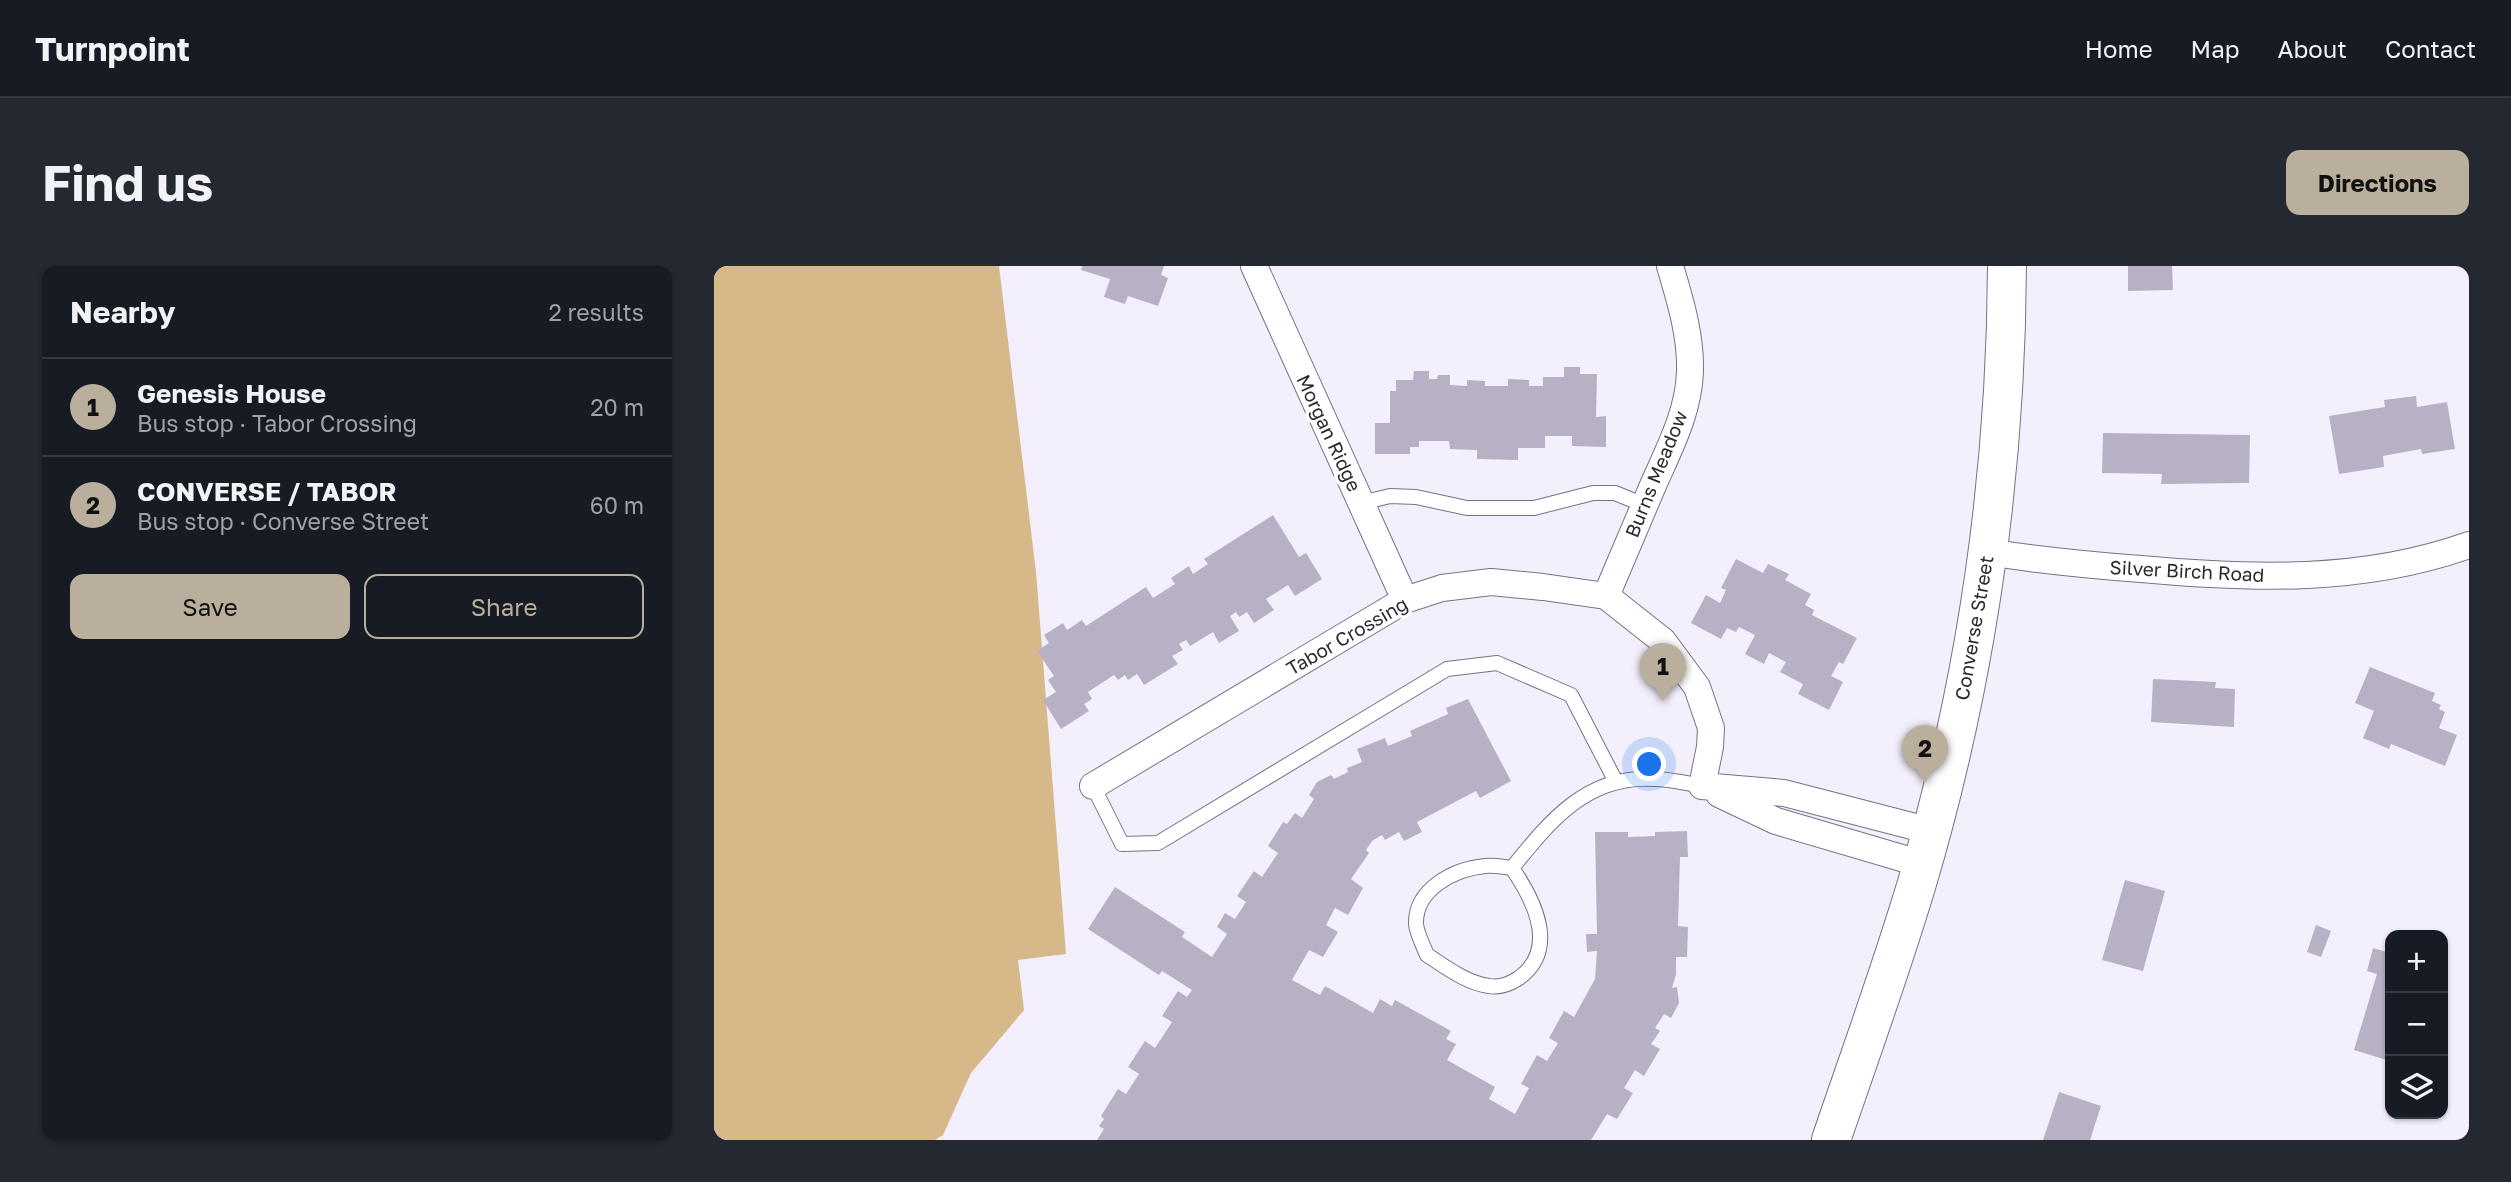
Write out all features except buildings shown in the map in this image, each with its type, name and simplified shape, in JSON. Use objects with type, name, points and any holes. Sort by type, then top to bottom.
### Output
[{"type":"main road","name":"Converse Street","points":[[1831,1140],[1888,976],[1927,847],[1964,688],[1987,552],[2005,371],[2007,266]]},
{"type":"street","name":"Morgan Ridge","points":[[1254,266],[1405,600]]},
{"type":"street","name":"Burns Meadow","points":[[1606,596],[1676,433],[1689,384],[1689,345],[1670,266]]},
{"type":"street","name":"Silver Birch Road","points":[[1987,552],[2037,560],[2226,577],[2368,569],[2423,560],[2469,545]]},
{"type":"street","name":"Tabor Crossing","points":[[1093,786],[1405,600],[1441,588],[1491,582],[1606,596]]},
{"type":"street","points":[[1606,596],[1663,641],[1697,687],[1711,728],[1702,786],[1776,821],[1927,847]]},
{"type":"lane","points":[[1361,503],[1390,496],[1416,497],[1466,508],[1534,508],[1593,493],[1615,493],[1644,505]]},
{"type":"lane","points":[[1093,786],[1122,844],[1158,843],[1447,668],[1497,663],[1570,695],[1616,782]]},
{"type":"lane","points":[[1512,868],[1542,831],[1568,806],[1588,792],[1616,782],[1654,779],[1702,786]]},
{"type":"lane","points":[[1473,868],[1512,868],[1531,897],[1540,928],[1540,945],[1536,960],[1527,972],[1514,982],[1499,987],[1490,986],[1469,981],[1427,955],[1416,924],[1422,900],[1429,890],[1473,868]]},
{"type":"shaded area","points":[[714,266],[999,266],[1036,572],[1066,954],[1018,960],[1024,1010],[971,1073],[943,1135],[935,1140],[714,1140]]},
{"type":"place","name":"Genesis House","points":[[1663,701]]},
{"type":"place","name":"CONVERSE / TABOR","points":[[1925,783]]}]
